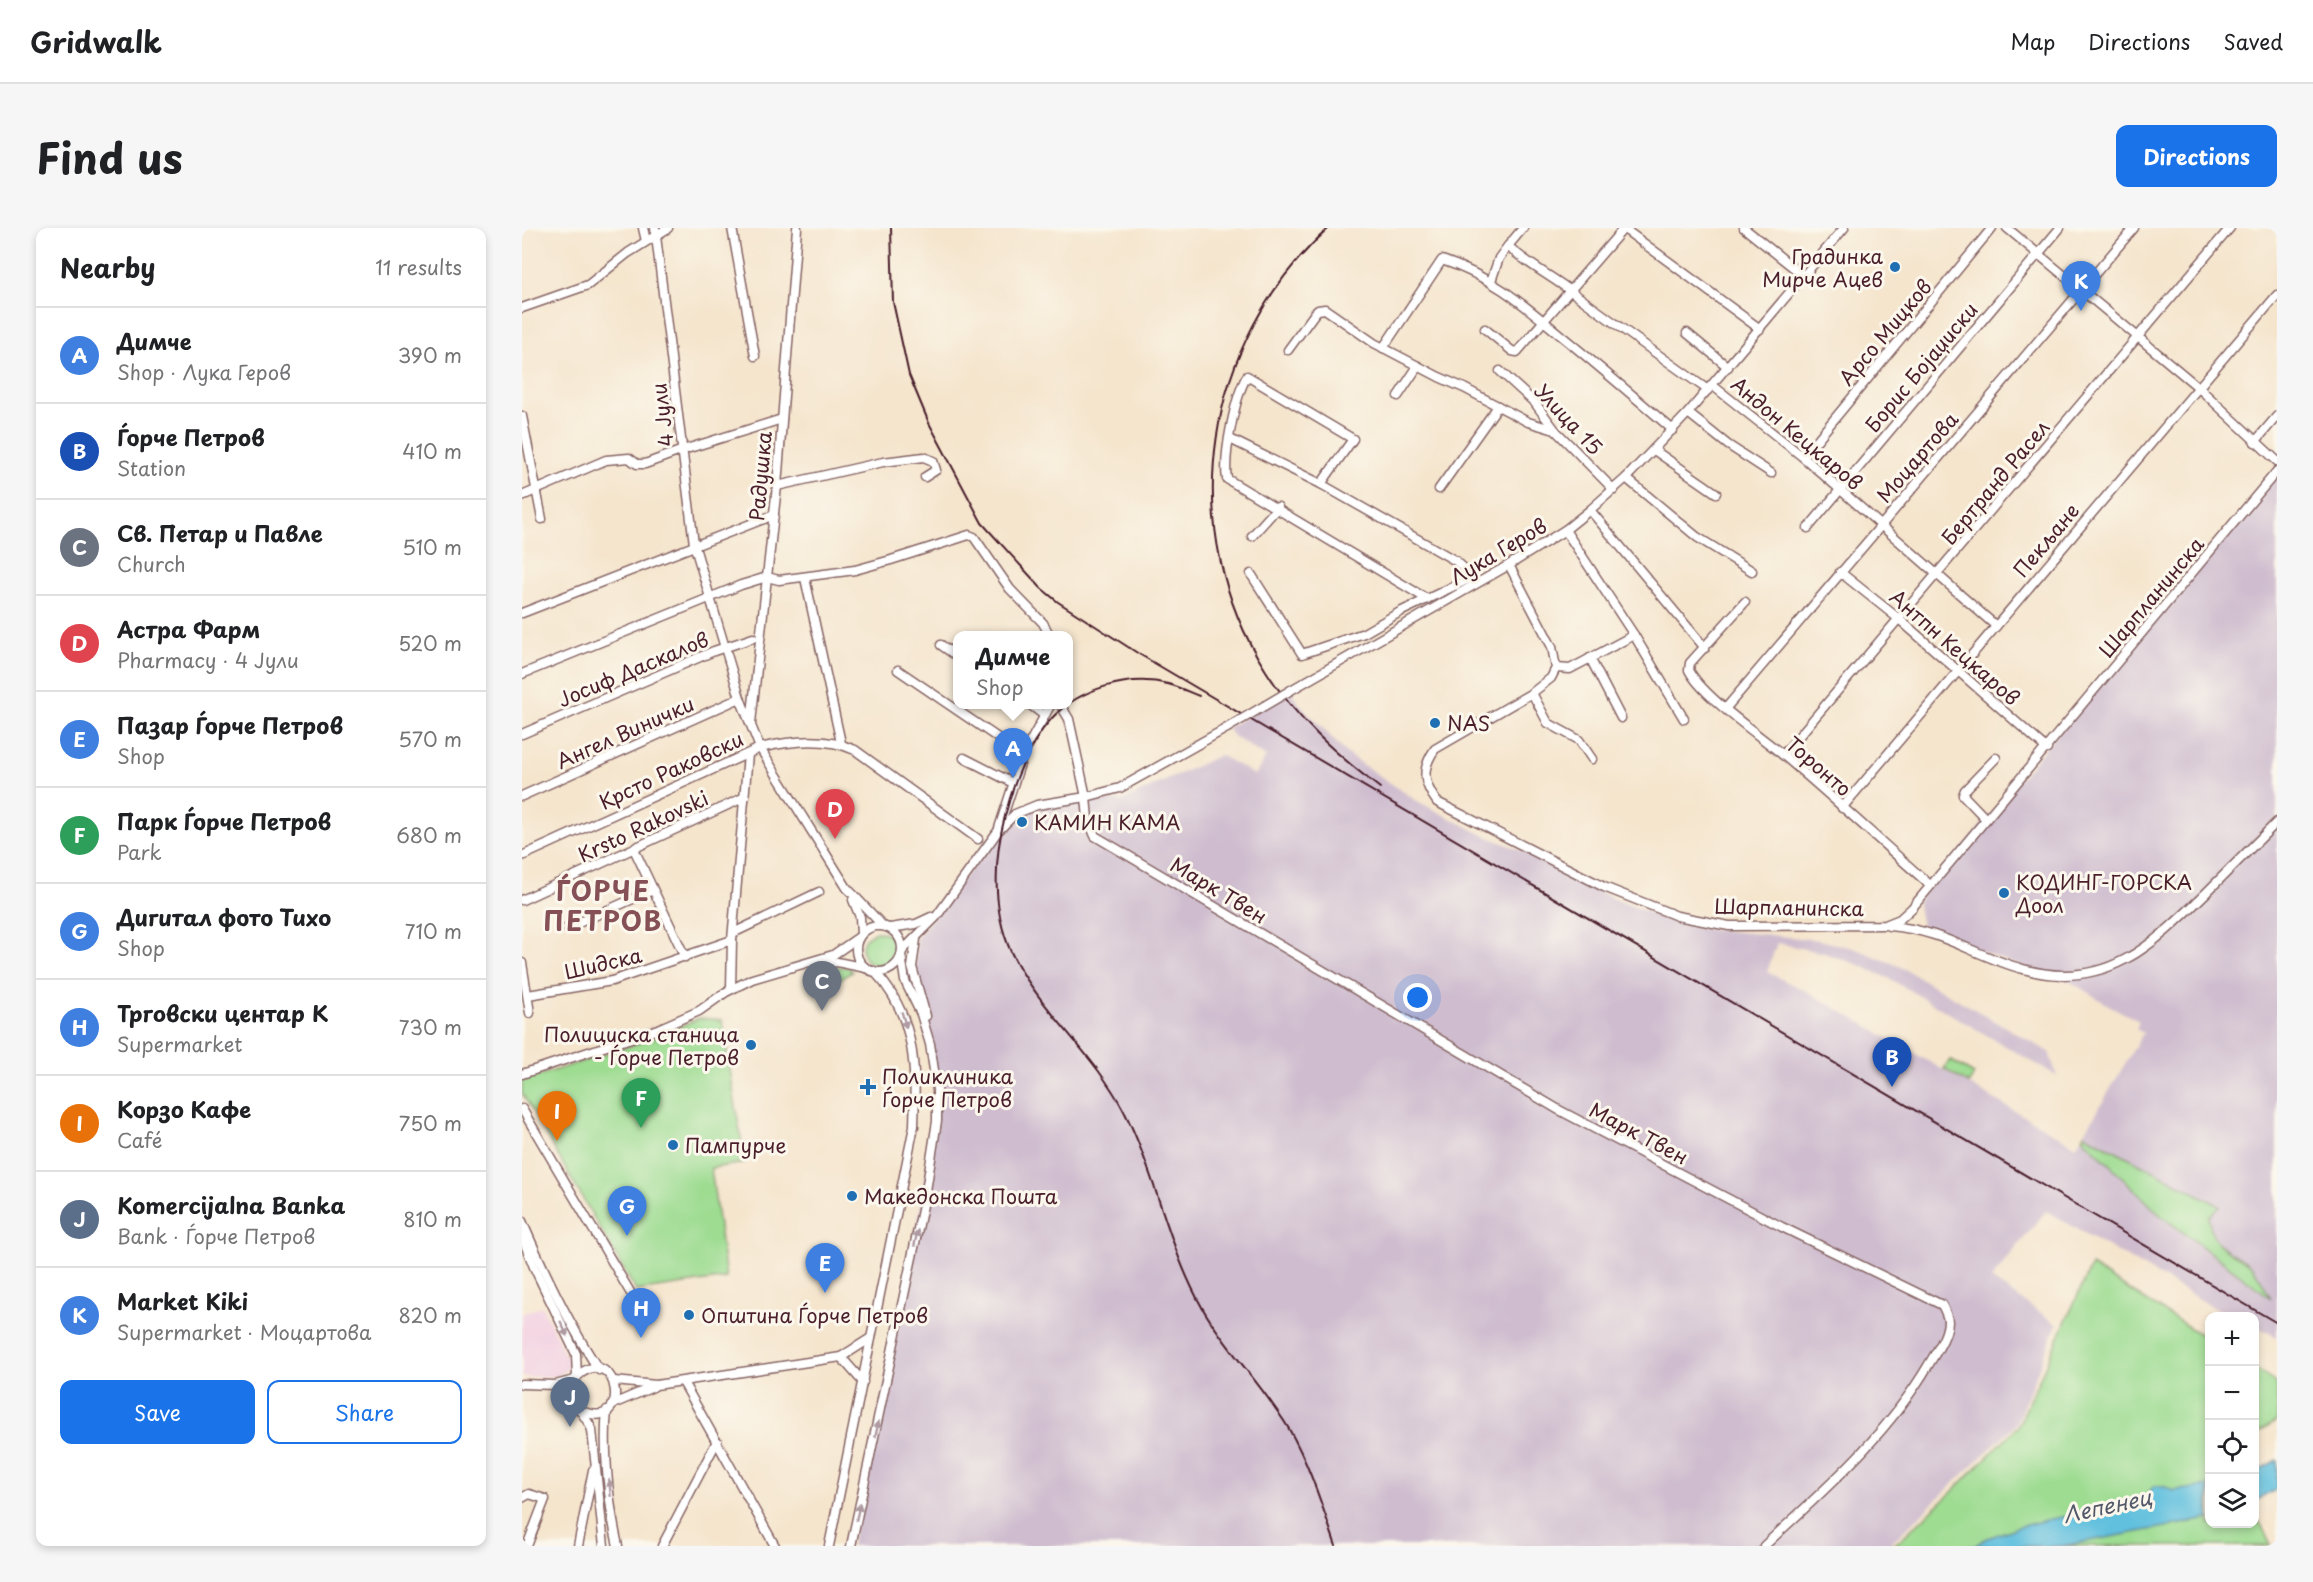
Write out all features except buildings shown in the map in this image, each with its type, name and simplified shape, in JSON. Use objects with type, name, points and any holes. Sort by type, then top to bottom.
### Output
[{"type":"street","points":[[643,228],[646,241]]},
{"type":"street","points":[[522,308],[588,285],[656,231],[668,228]]},
{"type":"street","points":[[732,228],[755,356]]},
{"type":"street","name":"Радушка","points":[[751,727],[777,486],[797,228]]},
{"type":"street","points":[[1491,281],[1499,258],[1523,228]]},
{"type":"street","points":[[1485,329],[1516,352],[1623,228],[1760,329]]},
{"type":"street","points":[[1744,228],[1804,276]]},
{"type":"street","name":"Лука Геров","points":[[902,953],[943,907],[998,831],[1015,814],[1037,805],[1086,797],[1120,788],[1227,728],[1475,580],[1509,565],[1565,530],[1614,490],[1673,430],[1844,228]]},
{"type":"street","name":"Арсо Мицков","points":[[1803,457],[1992,228]]},
{"type":"street","points":[[2007,228],[2198,387],[2277,461]]},
{"type":"street","name":"Борис Бојаџиски","points":[[1808,528],[2060,228]]},
{"type":"street","name":"Моцартова","points":[[1726,708],[2134,228]]},
{"type":"street","name":"Бертранд Расел","points":[[1783,755],[2230,228]]},
{"type":"street","name":"4 Јули","points":[[656,231],[694,544],[725,648]]},
{"type":"street","name":"Андон Кецкаров","points":[[1508,246],[1518,256],[1570,290],[1625,332],[1710,387],[1803,457],[1996,626]]},
{"type":"street","points":[[1383,348],[1442,260],[1467,268],[1491,281],[1544,322],[1673,430]]},
{"type":"street","name":"Пекљане","points":[[1842,808],[2277,295]]},
{"type":"street","points":[[1288,350],[1311,317],[1318,310],[1325,309],[1383,348],[1527,422],[1555,430]]},
{"type":"street","points":[[1687,333],[1728,367]]},
{"type":"street","points":[[1398,396],[1418,366]]},
{"type":"street","name":"Улица 15","points":[[1500,371],[1535,403],[1555,430],[1614,490]]},
{"type":"street","points":[[1321,484],[1353,439],[1247,376],[1237,397],[1230,439],[1227,478],[1427,599]]},
{"type":"street","points":[[1438,489],[1498,406]]},
{"type":"street","points":[[1688,413],[1728,446],[1771,472]]},
{"type":"street","points":[[522,416],[542,519]]},
{"type":"street","points":[[2256,442],[2277,416]]},
{"type":"street","points":[[522,496],[606,460],[630,458],[637,464],[645,464],[782,419]]},
{"type":"street","points":[[1230,439],[1321,484],[1456,561],[1475,580],[1427,599],[1364,633],[1302,654],[1251,574]]},
{"type":"street","points":[[1654,450],[1716,493]]},
{"type":"street","points":[[777,486],[883,462],[924,457],[933,461],[936,470],[926,477]]},
{"type":"street","name":"Шарпланинска","points":[[1556,668],[1551,678],[1532,693],[1435,749],[1425,762],[1425,778],[1428,790],[1437,802],[1604,887],[1654,908],[1691,920],[1716,925],[1754,927],[1885,926],[1906,914],[2277,471]]},
{"type":"street","points":[[1626,478],[1697,537],[1752,571]]},
{"type":"street","points":[[1252,536],[1278,507]]},
{"type":"street","points":[[1590,510],[1705,648],[1745,603]]},
{"type":"street","points":[[522,614],[694,544],[774,515]]},
{"type":"street","points":[[1565,530],[1634,635],[1684,718]]},
{"type":"street","points":[[522,674],[710,596],[767,577],[779,580],[805,578],[855,570],[891,561],[969,535],[974,537],[1010,588],[1043,623],[1047,631]]},
{"type":"street","points":[[1509,565],[1552,647],[1556,668],[1569,669],[1634,635]]},
{"type":"street","name":"Антпн Кецкаров","points":[[1840,572],[1899,619],[2047,748]]},
{"type":"street","points":[[805,578],[841,743],[855,750],[978,839]]},
{"type":"street","name":"Јосиф Даскалов","points":[[522,734],[753,638]]},
{"type":"street","points":[[941,645],[953,654]]},
{"type":"street","points":[[725,648],[740,698],[760,748],[847,888],[859,913],[860,936],[856,952],[861,962],[891,990],[901,1008],[910,1042],[915,1097],[911,1145],[830,1546]]},
{"type":"street","name":"Торонто","points":[[1705,648],[1690,663],[1689,670],[1692,677],[1930,885]]},
{"type":"street","points":[[1590,658],[1622,718]]},
{"type":"street","points":[[898,670],[953,707]]},
{"type":"street","points":[[1532,693],[1548,723],[1579,740],[1592,759]]},
{"type":"street","name":"Ангел Винички","points":[[522,796],[740,698]]},
{"type":"street","points":[[955,709],[1023,755]]},
{"type":"street","points":[[1035,709],[1044,715]]},
{"type":"street","points":[[998,831],[1023,755],[1048,709]]},
{"type":"street","points":[[1063,709],[1069,719],[1086,797]]},
{"type":"street","name":"Крсто Раковски","points":[[522,856],[760,748],[776,744],[807,742],[841,743]]},
{"type":"street","points":[[731,989],[732,936],[748,754]]},
{"type":"street","points":[[964,758],[1013,783]]},
{"type":"street","points":[[1986,819],[1963,795],[1965,790],[1996,758]]},
{"type":"street","name":"Krsto Rakovski","points":[[522,900],[745,797]]},
{"type":"street","name":"Марк Твен","points":[[1086,797],[1090,827],[1095,836],[1103,841],[1559,1110],[1782,1227],[1942,1305],[1947,1315],[1948,1325],[1944,1337],[1921,1378],[1899,1410],[1840,1474],[1764,1546]]},
{"type":"street","points":[[1885,926],[1917,929],[1935,934],[1999,961],[2035,972],[2070,974],[2107,968],[2127,960],[2169,930],[2277,822]]},
{"type":"street","points":[[634,849],[685,957]]},
{"type":"street","points":[[847,888],[900,938],[905,981],[927,1029]]},
{"type":"street","points":[[567,928],[653,890]]},
{"type":"street","name":"Шидска","points":[[528,994],[612,981],[685,957],[819,892]]},
{"type":"street","name":"Лука Геров","points":[[887,927],[925,921],[943,907]]},
{"type":"street","points":[[522,1074],[658,1029],[699,1011],[731,989],[752,979],[833,955],[871,927],[887,927]]},
{"type":"street","points":[[851,1546],[934,1142],[937,1090],[925,1008],[912,967],[916,937]]},
{"type":"street","points":[[803,965],[834,962],[870,969],[891,969],[902,953]]},
{"type":"street","points":[[522,963],[530,1013]]},
{"type":"street","points":[[522,1109],[630,1292]]},
{"type":"street","points":[[522,1221],[540,1264],[599,1370]]},
{"type":"street","points":[[522,1238],[576,1354],[576,1378],[572,1388],[574,1403]]},
{"type":"street","points":[[614,1382],[656,1385],[841,1357],[871,1338]]},
{"type":"street","points":[[841,1357],[863,1382]]},
{"type":"street","points":[[522,1384],[555,1385],[576,1378],[591,1369],[609,1375],[614,1382],[616,1397],[610,1407],[606,1429],[618,1546]]},
{"type":"street","points":[[683,1382],[775,1546]]},
{"type":"street","points":[[555,1385],[582,1410],[592,1430],[604,1546]]},
{"type":"street","points":[[582,1410],[597,1414],[656,1385]]},
{"type":"street","points":[[662,1546],[717,1441]]},
{"type":"street","points":[[578,1546],[595,1460]]},
{"type":"street","points":[[522,1498],[529,1494],[545,1499],[527,1546]]},
{"type":"shaded area","points":[[2277,471],[2277,1337],[2259,1328],[2259,1312],[2225,1312],[2213,1307],[2046,1211],[1991,1279],[2057,1324],[2016,1424],[1888,1546],[851,1546],[916,1235],[937,1105],[915,977],[917,937],[1015,814],[1086,797],[1122,801],[1220,755],[1255,775],[1266,757],[1233,736],[1227,728],[1291,690],[1297,701],[1347,754],[1417,801],[1481,834],[1528,853],[1614,899],[1658,916],[1700,928],[1819,940],[1853,948],[1899,966],[2049,1052],[2057,1076],[1890,979],[1824,953],[1777,943],[1767,972],[1806,991],[2076,1146],[2082,1137],[2160,1215],[2251,1266],[2225,1250],[2210,1231],[2209,1216],[2219,1206],[2084,1134],[2143,1033],[2136,1029],[2139,1021],[2071,982],[2050,974],[2035,972],[1926,931],[1922,926],[1917,902]]},
{"type":"shaded area","points":[[542,1306],[569,1367],[558,1376],[522,1377],[522,1314]]},
{"type":"green space","points":[[879,932],[891,937],[896,949],[891,961],[879,966],[867,961],[862,949],[867,937]]},
{"type":"green space","points":[[821,967],[849,968],[852,972],[836,981],[825,982]]},
{"type":"green space","points":[[699,1018],[722,1020],[745,1163],[711,1168],[726,1278],[636,1291],[522,1093],[522,1081],[657,1037]]},
{"type":"green space","points":[[1950,1060],[1974,1074],[1969,1084],[1944,1069]]},
{"type":"green space","points":[[2084,1134],[2220,1206],[2209,1216],[2213,1235],[2217,1242],[2253,1268],[2271,1298],[2160,1215],[2082,1137]]},
{"type":"green space","points":[[2091,1266],[2205,1337],[2205,1528],[2259,1528],[2259,1521],[2271,1546],[1893,1546],[1950,1494],[2018,1426]]},
{"type":"green space","points":[[2259,1372],[2277,1384],[2277,1421],[2259,1432]]},
{"type":"water","points":[[2277,1460],[2277,1489],[2259,1499],[2259,1474],[2259,1470]]},
{"type":"water","points":[[2154,1486],[2166,1487],[2173,1491],[2205,1487],[2205,1520],[2062,1546],[1974,1546],[1985,1539],[2018,1527],[2074,1515],[2090,1508],[2106,1507],[2145,1497]]},
{"type":"railway","points":[[891,228],[893,302],[909,375],[929,423],[982,523],[1041,588],[1058,602],[1139,654],[2277,1323]]},
{"type":"railway","points":[[1329,228],[1287,273],[1254,325],[1230,380],[1216,439],[1213,498],[1220,558],[1237,616],[1266,671],[1290,705],[1318,735],[1380,788]]},
{"type":"railway","points":[[1073,701],[1106,686],[1137,681],[1168,684],[1199,696]]},
{"type":"railway","points":[[1062,709],[1043,729],[1029,752],[1017,777],[1001,834],[997,889],[1002,926],[1007,943],[1027,980],[1099,1072],[1124,1111],[1145,1160],[1191,1286],[1213,1325],[1289,1429],[1321,1501],[1336,1546]]},
{"type":"place","name":"Градинка Мирче Ацев","points":[[1895,267]]},
{"type":"place","name":"Market Kiki","points":[[2081,311]]},
{"type":"place","name":"NAS","points":[[1435,723]]},
{"type":"place","name":"Димче","points":[[1013,778]]},
{"type":"place","name":"КАМИН КАМА","points":[[1022,822]]},
{"type":"place","name":"Астра Фарм","points":[[835,839]]},
{"type":"place","name":"КОДИНГ-ГОРСКА Доол","points":[[2004,893]]},
{"type":"place","name":"Св. Петар и Павле","points":[[822,1011]]},
{"type":"place","name":"Полициска станица - Ѓорче Петров","points":[[751,1045]]},
{"type":"place","name":"Поликлиника Ѓорче Петров","points":[[868,1087]]},
{"type":"place","name":"Ѓорче Петров","points":[[1892,1087]]},
{"type":"place","name":"Парк Ѓорче Петров","points":[[641,1128]]},
{"type":"place","name":"Корзо Кафе","points":[[557,1141]]},
{"type":"place","name":"Пампурче","points":[[673,1145]]},
{"type":"place","name":"Македонска Пошта","points":[[852,1196]]},
{"type":"place","name":"Дигитал фото Тихо","points":[[627,1236]]},
{"type":"place","name":"Пазар Ѓорче Петров","points":[[825,1293]]},
{"type":"place","name":"Општина Ѓорче Петров","points":[[689,1315]]},
{"type":"place","name":"Трговски центар К","points":[[641,1338]]},
{"type":"place","name":"Komercijalna Banka","points":[[570,1427]]},
{"type":"district","name":"ЃОРЧЕ ПЕТРОВ","points":[[603,905]]},
{"type":"water label","name":"Лепенец","points":[[2107,1505]]}]
